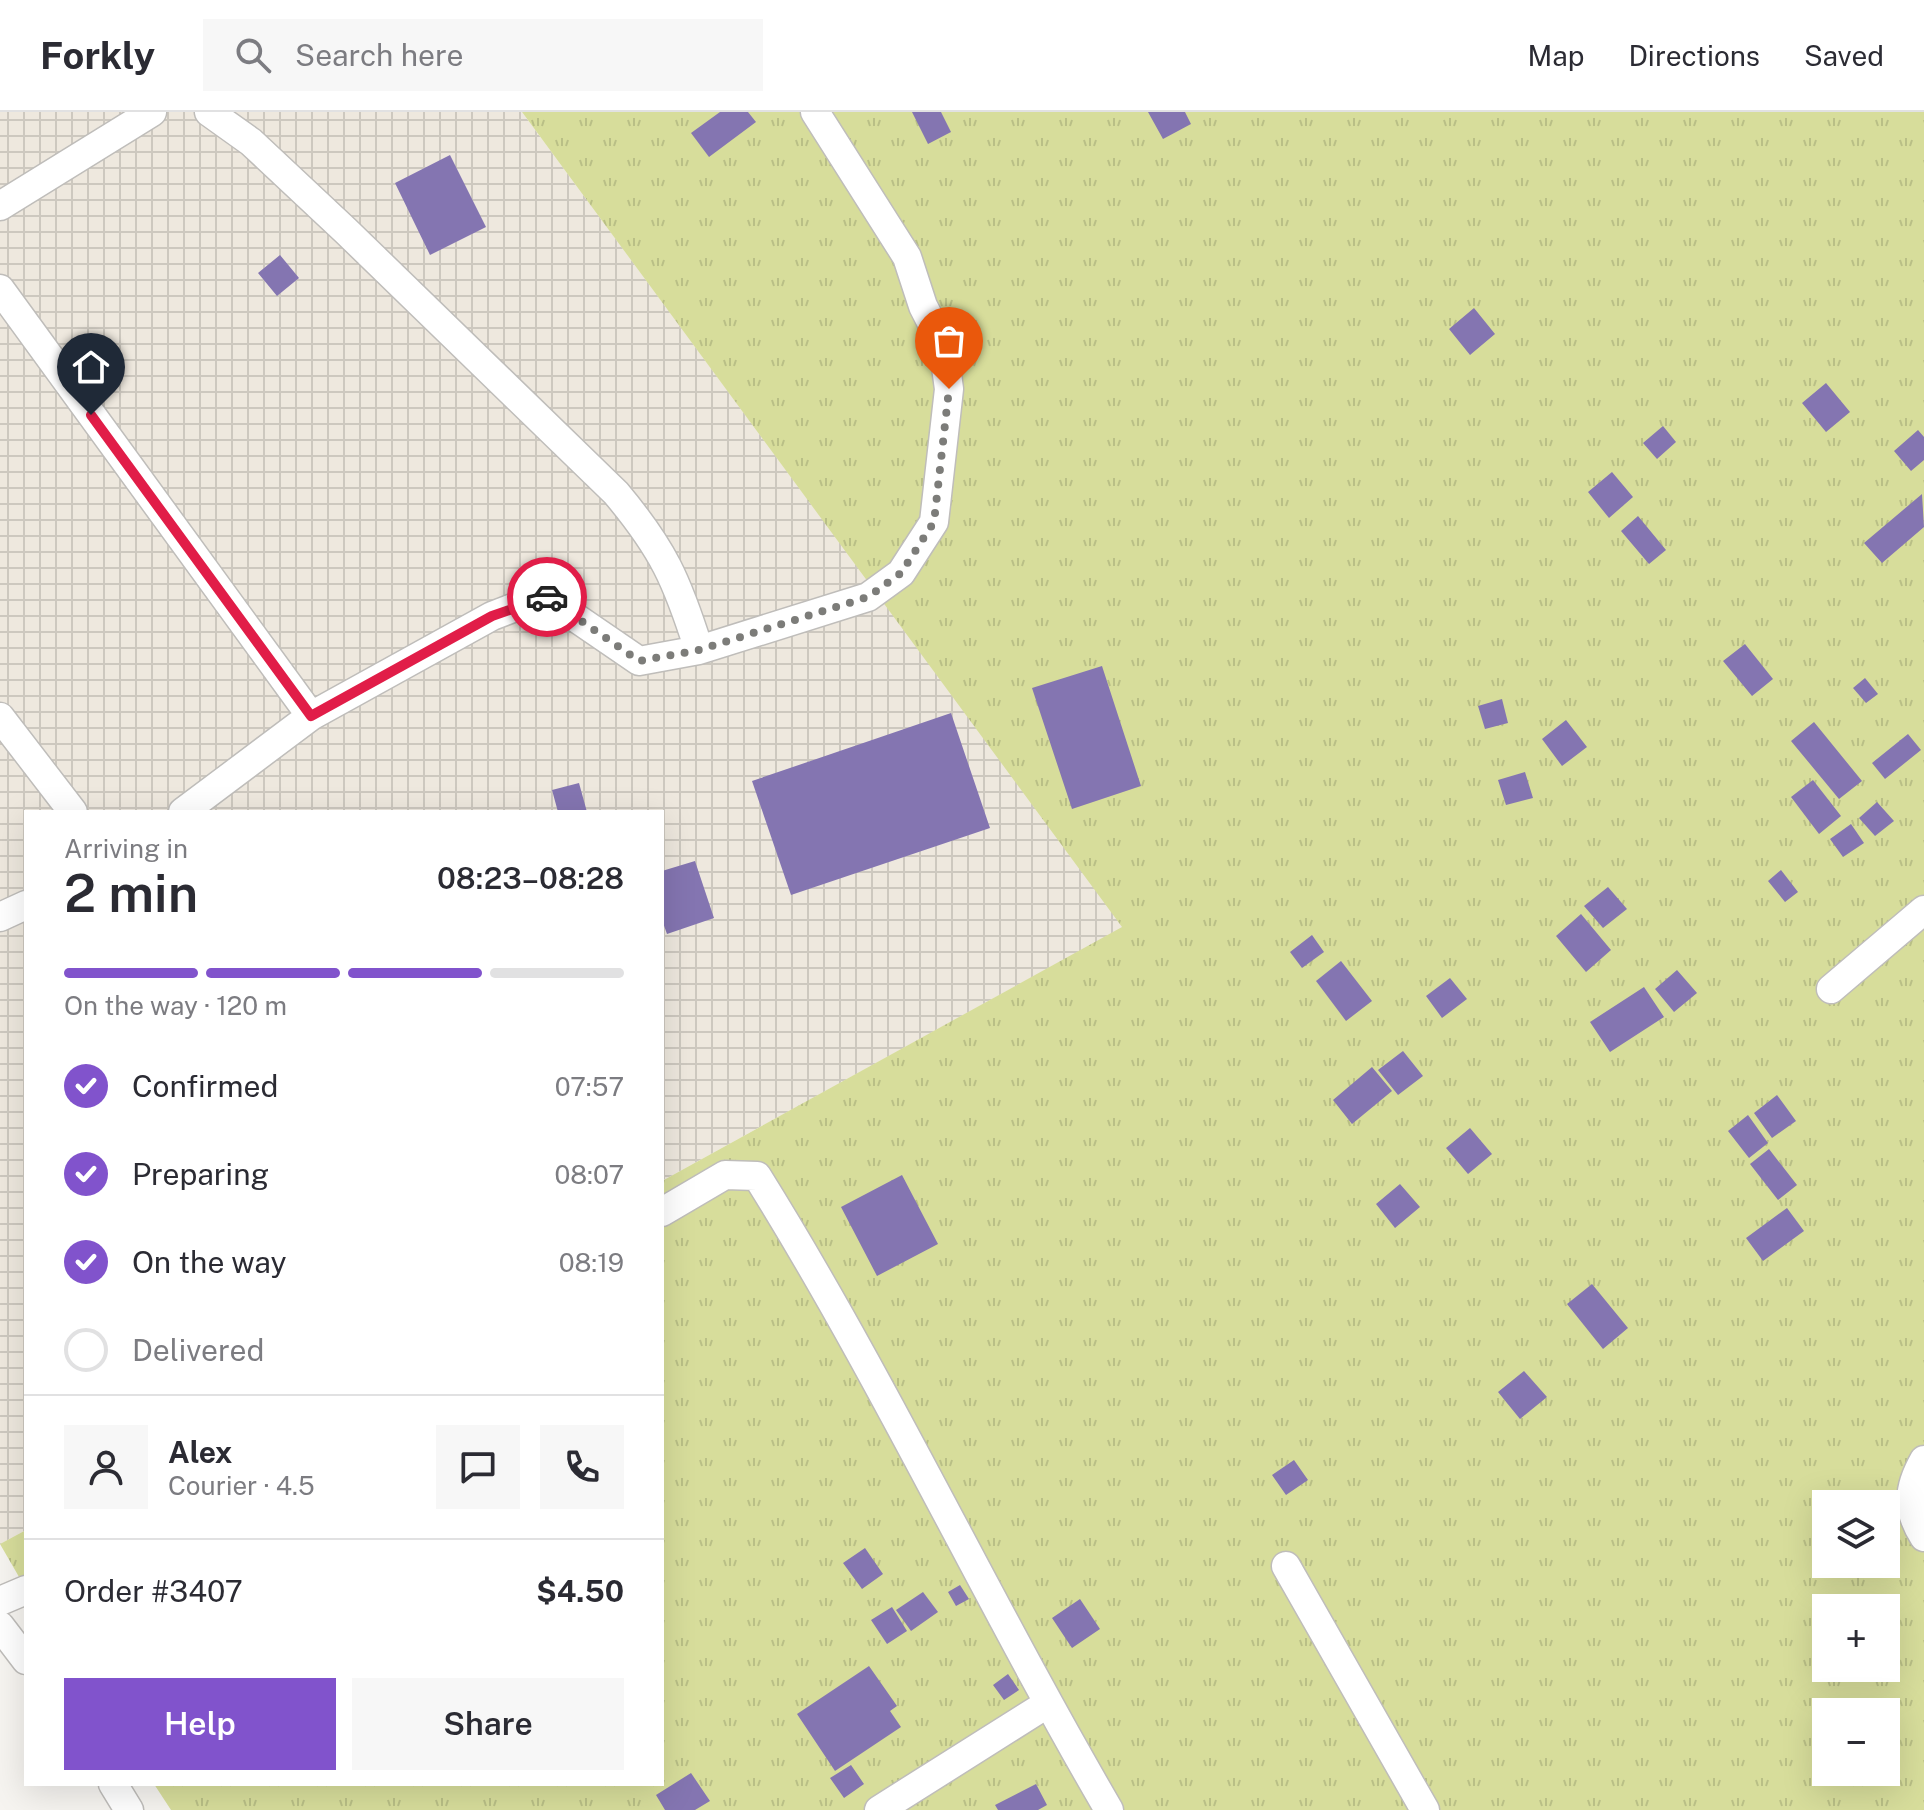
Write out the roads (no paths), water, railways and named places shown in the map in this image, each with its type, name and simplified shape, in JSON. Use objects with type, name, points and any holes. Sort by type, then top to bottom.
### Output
[{"type":"street","points":[[0,206],[152,112]]},
{"type":"street","points":[[209,112],[251,142],[336,221],[616,493],[652,536],[679,586],[699,650]]},
{"type":"street","points":[[186,810],[311,716],[492,616],[544,596],[639,661],[699,650],[868,597],[901,573],[934,522],[949,389],[943,345],[923,306],[907,257],[815,112]]},
{"type":"street","points":[[0,289],[311,716]]},
{"type":"street","points":[[0,717],[71,810]]},
{"type":"street","points":[[0,917],[24,906]]},
{"type":"street","points":[[1831,989],[1924,910]]},
{"type":"street","points":[[664,1211],[725,1175],[757,1176],[805,1252],[1047,1704],[1109,1810]]},
{"type":"street","points":[[1924,1460],[1911,1482],[1913,1520],[1924,1537]]},
{"type":"street","points":[[1286,1566],[1425,1810]]},
{"type":"street","points":[[0,1601],[24,1591]]},
{"type":"street","points":[[0,1626],[24,1657]]},
{"type":"street","points":[[879,1810],[1047,1704]]},
{"type":"street","points":[[114,1786],[129,1810]]}]
